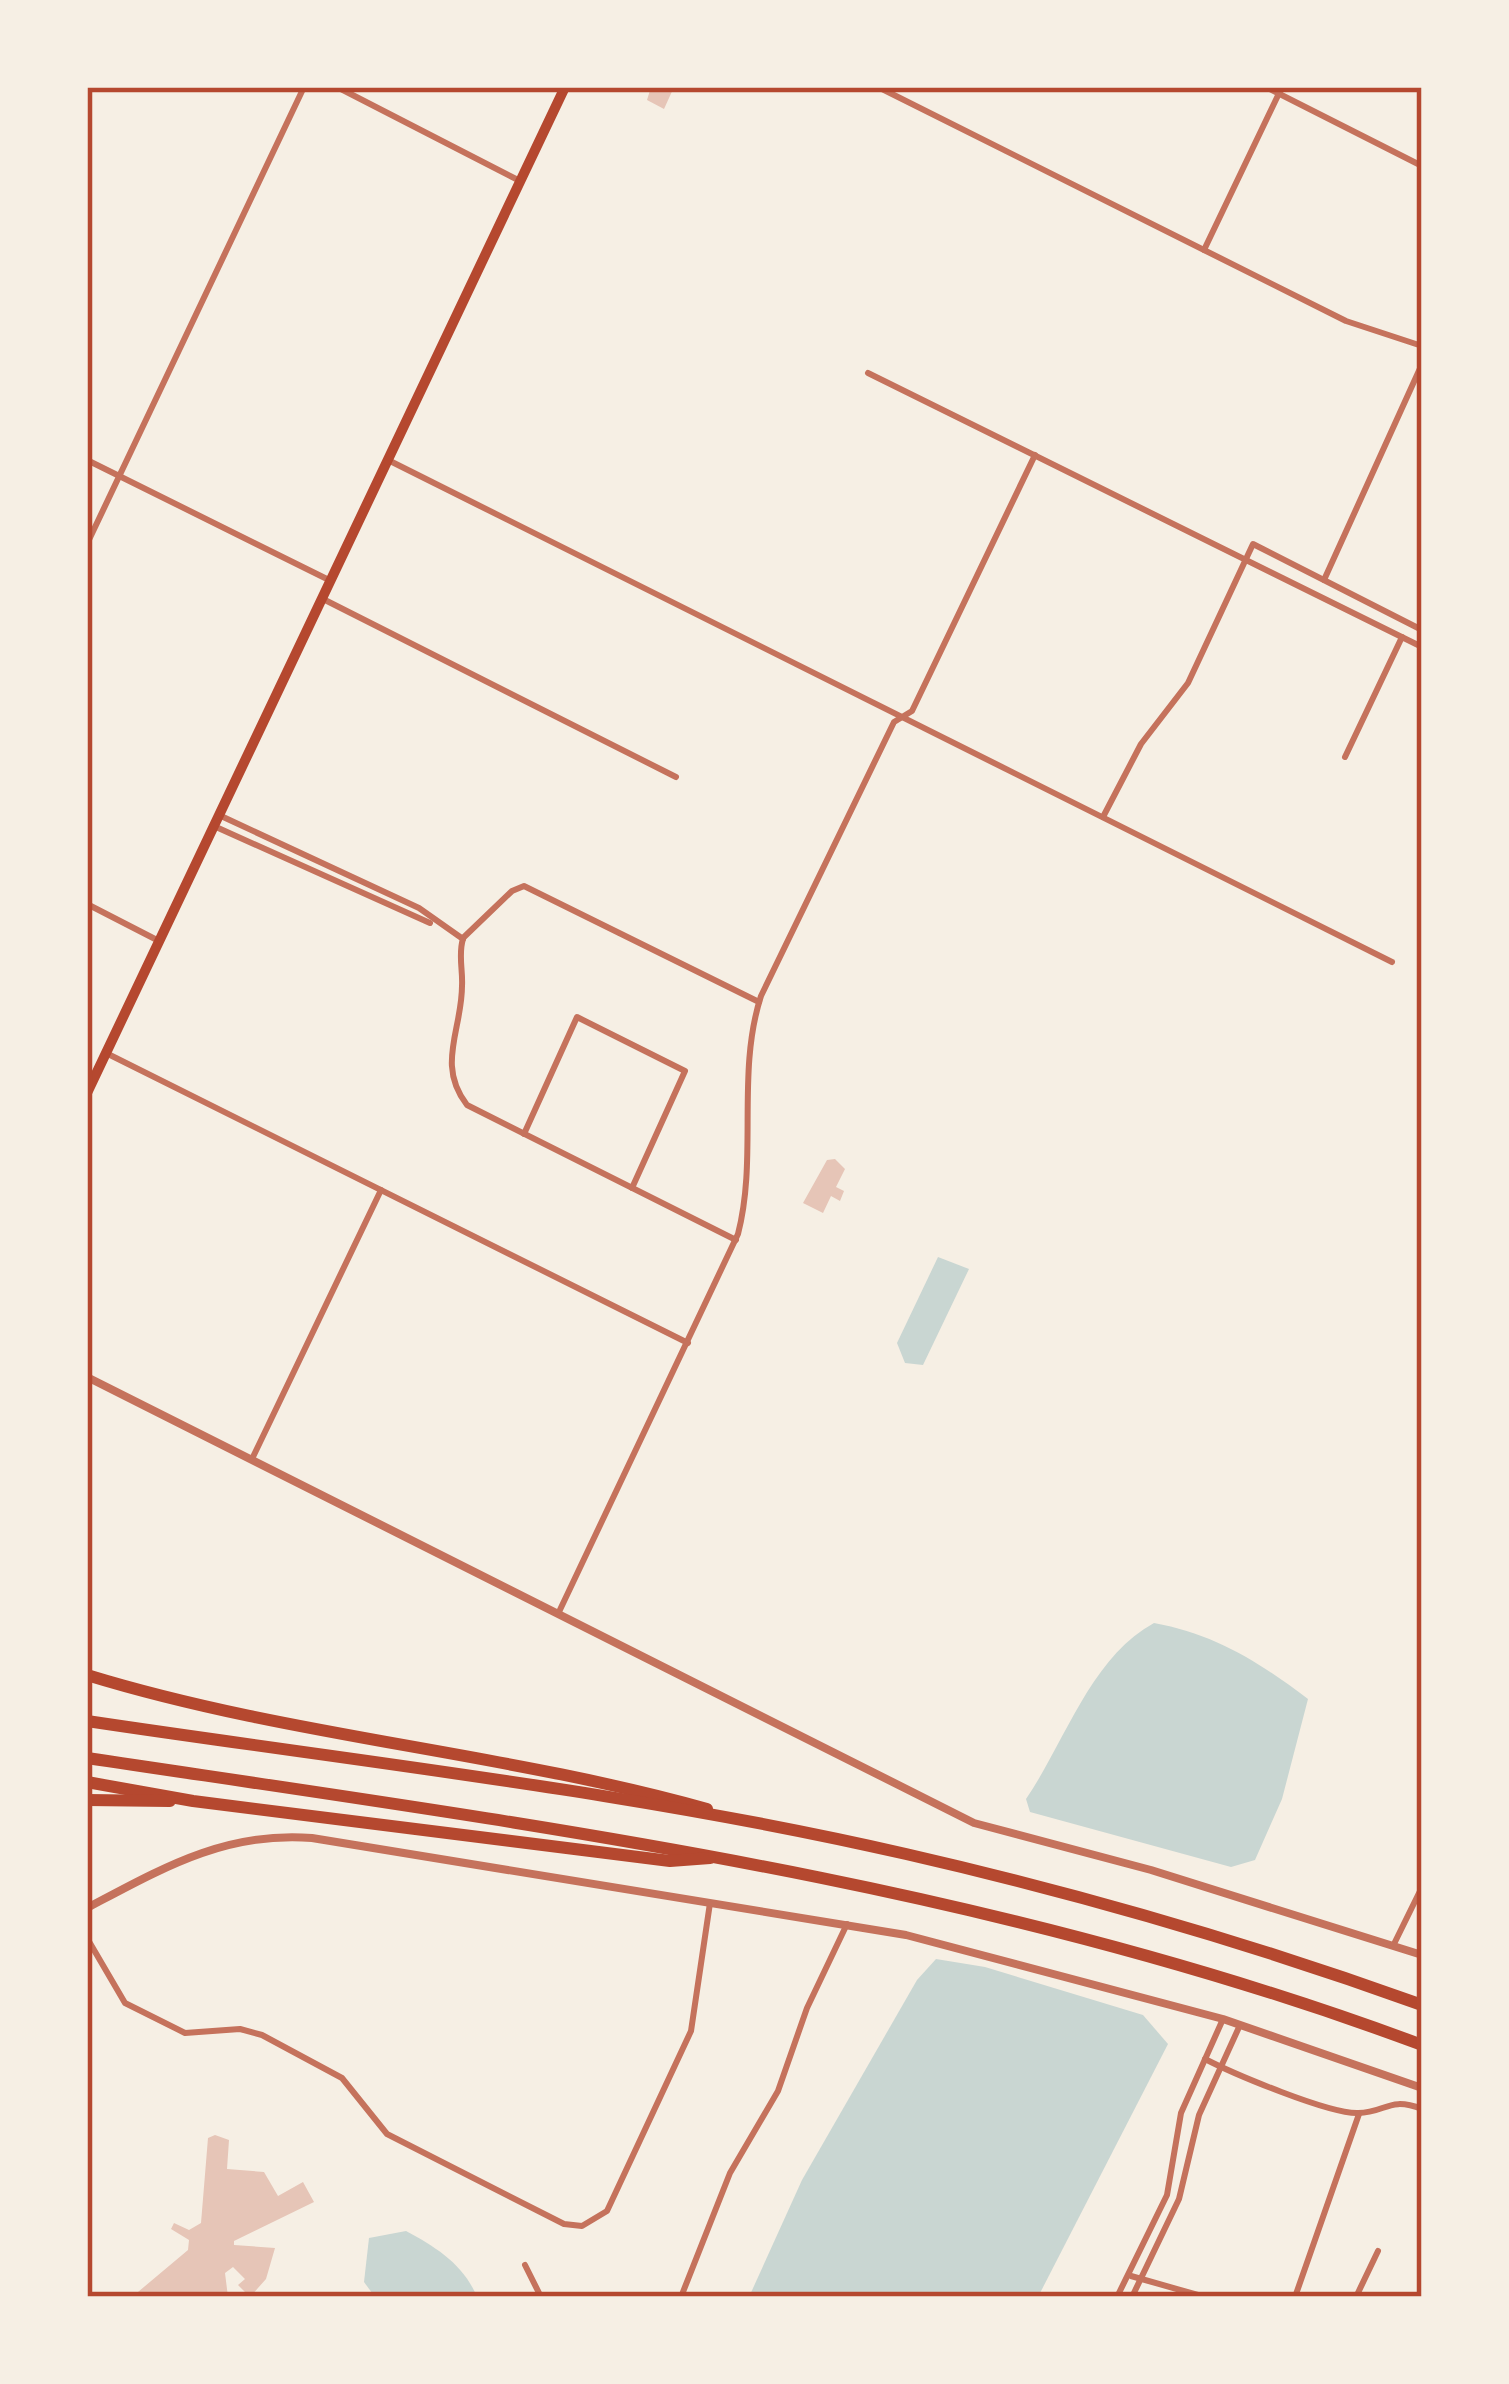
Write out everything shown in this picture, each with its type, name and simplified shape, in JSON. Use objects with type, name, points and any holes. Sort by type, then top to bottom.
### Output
[{"type":"highway","points":[[87,1675],[220,1707],[617,1784],[768,1826],[1056,1891],[1422,2002]]},
{"type":"highway","points":[[87,1721],[768,1826]]},
{"type":"highway","points":[[87,1758],[727,1856],[923,1895],[1090,1938],[1422,2045]]},
{"type":"highway","points":[[87,1782],[193,1802],[670,1861],[727,1856]]},
{"type":"highway","points":[[87,1799],[193,1802]]},
{"type":"main road","points":[[87,1094],[566,87]]},
{"type":"street","points":[[87,544],[304,87]]},
{"type":"street","points":[[337,87],[521,181]]},
{"type":"street","points":[[878,87],[1346,321],[1422,346]]},
{"type":"street","points":[[1266,87],[1281,90],[1422,166]]},
{"type":"street","points":[[1204,250],[1281,90]]},
{"type":"street","points":[[1324,580],[1422,364]]},
{"type":"street","points":[[868,373],[1422,647]]},
{"type":"street","points":[[558,1614],[736,1240],[747,1192],[752,1035],[759,1003],[894,722],[912,711],[1035,455]]},
{"type":"street","points":[[87,460],[331,581]]},
{"type":"street","points":[[388,460],[1392,962]]},
{"type":"street","points":[[1103,817],[1141,744],[1188,683],[1253,544],[1422,630]]},
{"type":"street","points":[[323,599],[676,777]]},
{"type":"street","points":[[1345,757],[1402,637]]},
{"type":"street","points":[[218,822],[419,908],[434,924],[463,938]]},
{"type":"street","points":[[736,1240],[467,1105],[454,1084],[449,1060],[461,999],[463,938],[512,891],[524,886],[759,1003]]},
{"type":"street","points":[[87,904],[161,941]]},
{"type":"street","points":[[524,1134],[577,1017],[686,1071],[632,1188]]},
{"type":"street","points":[[106,1053],[688,1343]]},
{"type":"street","points":[[252,1460],[381,1190]]},
{"type":"street","points":[[87,1377],[988,1829],[1151,1870],[1422,1955]]},
{"type":"street","points":[[87,1908],[205,1849],[274,1836],[847,1924],[1223,2019],[1422,2089]]},
{"type":"street","points":[[1394,1946],[1422,1886]]},
{"type":"street","points":[[87,1938],[125,2003],[185,2033],[240,2029],[259,2033],[337,2074],[387,2134],[564,2224],[591,2224],[610,2206],[691,2031],[711,1900]]},
{"type":"street","points":[[681,2297],[730,2174],[778,2091],[806,2008],[847,1924]]},
{"type":"street","points":[[1117,2297],[1131,2276],[1166,2194],[1179,2119],[1223,2019]]},
{"type":"street","points":[[1132,2297],[1178,2199],[1198,2115],[1240,2025]]},
{"type":"street","points":[[1205,2060],[1359,2114],[1392,2102],[1422,2109]]},
{"type":"street","points":[[1297,2296],[1359,2114]]},
{"type":"street","points":[[1356,2297],[1378,2251]]},
{"type":"street","points":[[525,2265],[541,2297]]},
{"type":"street","points":[[1131,2276],[1205,2297]]},
{"type":"shaded area","points":[[938,1257],[969,1269],[923,1365],[905,1363],[897,1343]]},
{"type":"shaded area","points":[[1154,1623],[1236,1651],[1308,1699],[1282,1799],[1255,1860],[1231,1867],[1030,1812],[1026,1799],[1096,1679],[1132,1638]]},
{"type":"shaded area","points":[[936,1959],[985,1967],[1143,2015],[1168,2044],[1038,2297],[749,2297],[802,2180],[917,1980]]},
{"type":"shaded area","points":[[406,2231],[448,2258],[477,2297],[375,2297],[364,2282],[369,2238]]},
{"type":"building","points":[[651,87],[674,87],[664,109],[647,100]]},
{"type":"building","points":[[835,1159],[845,1169],[836,1187],[844,1191],[840,1201],[831,1196],[823,1213],[803,1203],[827,1160]]},
{"type":"building","points":[[215,2135],[229,2140],[227,2169],[264,2172],[278,2196],[303,2182],[314,2202],[234,2241],[234,2245],[275,2248],[266,2279],[250,2297],[238,2285],[245,2279],[233,2267],[225,2273],[228,2297],[132,2297],[188,2250],[189,2240],[171,2229],[174,2223],[189,2230],[201,2223],[208,2138]]}]
